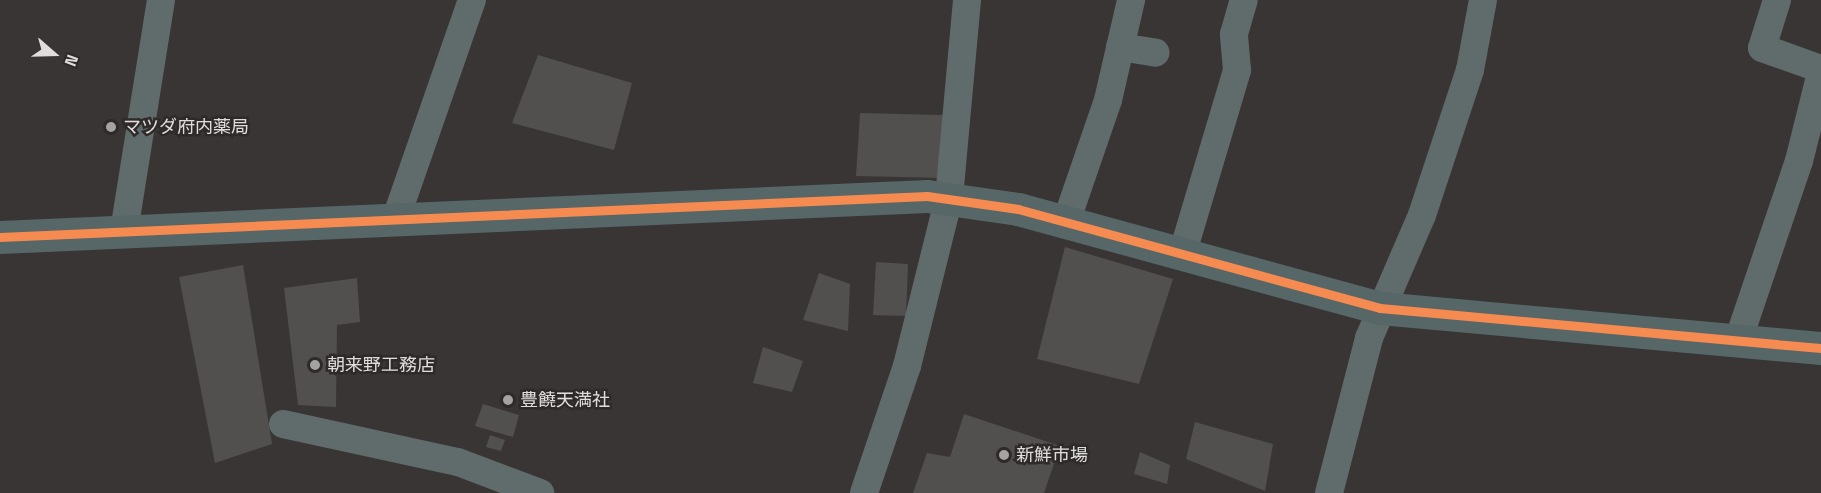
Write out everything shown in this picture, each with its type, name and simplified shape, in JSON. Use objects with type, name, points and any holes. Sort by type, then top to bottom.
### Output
[{"type":"street","points":[[124,231],[161,0]]},
{"type":"street","points":[[396,218],[472,0]]},
{"type":"street","points":[[864,493],[910,356],[949,198],[967,0]]},
{"type":"street","points":[[1066,222],[1108,100],[1131,0]]},
{"type":"street","points":[[1182,255],[1237,70],[1234,34],[1244,0]]},
{"type":"street","points":[[1329,493],[1380,308],[1422,215],[1470,70],[1483,0]]},
{"type":"street","points":[[1738,341],[1799,160],[1821,71],[1762,48],[1777,0]]},
{"type":"street","points":[[1120,47],[1156,53]]},
{"type":"street","points":[[0,237],[897,195],[949,198],[1066,222],[1380,308],[1821,348]]},
{"type":"street","points":[[283,424],[458,462],[540,493]]},
{"type":"building","points":[[538,55],[632,83],[614,150],[512,123]]},
{"type":"building","points":[[860,113],[943,115],[942,178],[856,176]]},
{"type":"building","points":[[1065,247],[1173,279],[1139,384],[1037,359]]},
{"type":"building","points":[[876,262],[908,264],[906,316],[873,315]]},
{"type":"building","points":[[243,265],[272,444],[215,463],[179,277]]},
{"type":"building","points":[[819,273],[850,284],[848,331],[803,320]]},
{"type":"building","name":"朝来野工務店","points":[[357,278],[360,322],[337,325],[336,407],[298,405],[284,288]]},
{"type":"building","points":[[763,347],[803,361],[792,392],[753,383]]},
{"type":"building","points":[[483,404],[519,415],[513,437],[475,426]]},
{"type":"building","name":"新鮮市場","points":[[964,414],[1060,446],[1044,493],[913,493],[927,453],[950,457]]},
{"type":"building","points":[[1195,422],[1273,444],[1265,491],[1186,459]]},
{"type":"building","points":[[490,435],[505,440],[501,451],[486,447]]},
{"type":"building","points":[[1140,452],[1170,465],[1167,484],[1134,474]]},
{"type":"cycle path","points":[[0,237],[927,196],[1018,209],[1380,308],[1821,348]]},
{"type":"place","name":"マツダ府内薬局","points":[[111,127]]},
{"type":"place","name":"朝来野工務店","points":[[315,365]]},
{"type":"place","name":"豊饒天満社","points":[[508,400]]},
{"type":"place","name":"新鮮市場","points":[[1004,455]]}]
